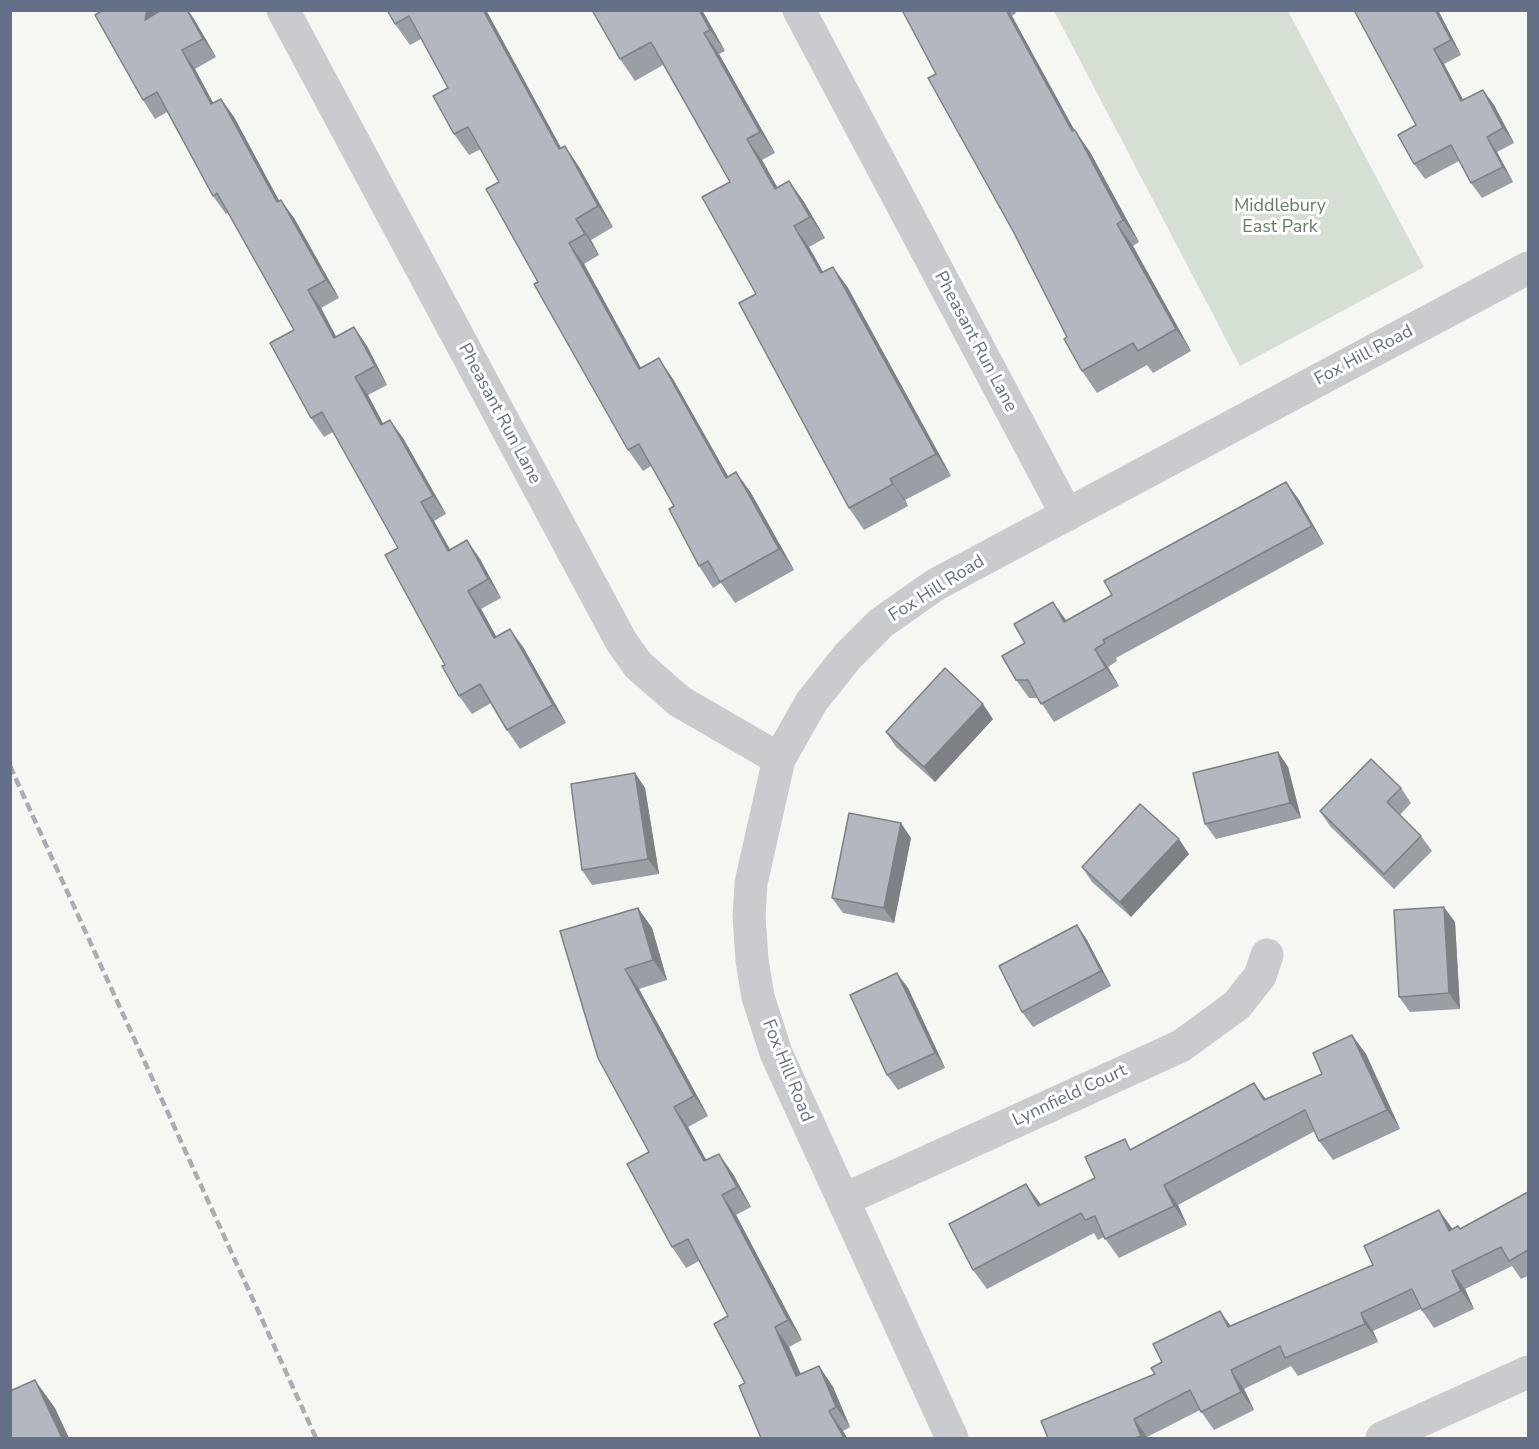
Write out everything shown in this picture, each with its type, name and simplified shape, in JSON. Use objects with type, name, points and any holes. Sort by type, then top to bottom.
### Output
[{"type":"street","name":"Pheasant Run Lane","points":[[284,10],[621,641],[644,671],[679,701],[779,759]]},
{"type":"street","name":"Pheasant Run Lane","points":[[799,10],[1067,515]]},
{"type":"street","name":"Fox Hill Road","points":[[952,1438],[776,1053],[758,997],[752,960],[749,916],[751,883],[779,759],[812,701],[848,656],[882,623],[935,585],[1528,268]]},
{"type":"street","name":"Lynnfield Court","points":[[843,1200],[1181,1046],[1237,1005],[1260,976],[1267,955]]},
{"type":"street","points":[[1382,1438],[1528,1372]]},
{"type":"green space","name":"Middlebury East Park","points":[[1054,11],[1288,11],[1424,267],[1240,366]]},
{"type":"building","points":[[103,10],[147,10],[145,20],[161,10],[187,10],[203,39],[182,50],[211,104],[221,99],[277,202],[281,200],[326,280],[308,290],[334,338],[354,327],[375,366],[355,377],[381,425],[390,420],[433,496],[421,502],[448,551],[467,540],[488,579],[468,591],[494,638],[510,629],[553,705],[507,730],[480,684],[459,696],[442,666],[445,665],[385,555],[398,548],[322,412],[311,418],[270,343],[294,330],[217,193],[213,196],[157,92],[143,100],[95,15]]},
{"type":"building","points":[[387,10],[483,10],[559,149],[565,146],[598,206],[576,219],[585,234],[569,243],[639,369],[659,358],[726,478],[736,472],[779,549],[720,582],[708,561],[699,566],[669,509],[674,506],[639,444],[628,450],[534,284],[538,282],[486,189],[499,182],[468,127],[454,134],[433,96],[448,88],[409,16],[395,24]]},
{"type":"building","points":[[592,10],[699,10],[710,30],[704,33],[760,132],[747,139],[775,189],[789,181],[810,217],[794,226],[821,273],[833,267],[936,454],[890,479],[893,484],[849,508],[739,303],[756,294],[702,197],[730,182],[651,42],[620,59]]},
{"type":"building","points":[[902,10],[1006,10],[1072,131],[1075,130],[1123,220],[1117,224],[1176,329],[1138,351],[1133,343],[1082,371],[1064,339],[1067,337],[1013,231],[928,78],[936,74]]},
{"type":"building","points":[[1354,10],[1435,10],[1451,40],[1434,49],[1461,101],[1483,90],[1503,128],[1487,137],[1503,167],[1471,183],[1451,145],[1414,164],[1398,135],[1416,125]]},
{"type":"building","points":[[1286,482],[1312,526],[1103,640],[1105,643],[1095,649],[1106,668],[1041,704],[1028,680],[1016,680],[1002,656],[1025,643],[1014,624],[1053,602],[1064,622],[1112,595],[1104,581]]},
{"type":"building","points":[[945,668],[983,704],[924,767],[886,732]]},
{"type":"building","points":[[1278,752],[1290,803],[1205,824],[1193,773]]},
{"type":"building","points":[[1371,759],[1401,788],[1387,802],[1421,836],[1384,874],[1320,811]]},
{"type":"building","points":[[635,773],[648,859],[582,870],[571,784]]},
{"type":"building","points":[[1140,804],[1179,839],[1120,902],[1082,867]]},
{"type":"building","points":[[849,813],[901,823],[884,908],[832,898]]},
{"type":"building","points":[[1444,907],[1449,993],[1399,997],[1394,910]]},
{"type":"building","points":[[638,908],[653,960],[625,969],[694,1096],[674,1107],[704,1161],[719,1154],[737,1187],[722,1195],[788,1320],[775,1327],[796,1376],[819,1366],[836,1407],[829,1411],[844,1438],[761,1438],[739,1386],[745,1383],[714,1324],[728,1316],[688,1239],[672,1247],[627,1164],[649,1152],[598,1058],[560,931]]},
{"type":"building","points":[[1077,925],[1101,971],[1022,1012],[999,966]]},
{"type":"building","points":[[897,973],[935,1053],[887,1075],[850,995]]},
{"type":"building","points":[[1352,1035],[1387,1110],[1319,1141],[1305,1110],[1164,1185],[1174,1206],[1105,1239],[1095,1216],[1085,1220],[1081,1213],[973,1270],[949,1224],[1026,1184],[1038,1206],[1095,1178],[1085,1157],[1125,1139],[1130,1150],[1254,1083],[1264,1100],[1322,1074],[1313,1053]]},
{"type":"building","points":[[1528,1192],[1528,1250],[1509,1261],[1501,1247],[1452,1271],[1461,1291],[1422,1310],[1412,1289],[1361,1313],[1365,1324],[1285,1358],[1280,1346],[1231,1370],[1241,1392],[1201,1412],[1190,1390],[1134,1419],[1141,1436],[1135,1438],[1048,1438],[1041,1421],[1155,1374],[1151,1368],[1162,1362],[1153,1344],[1220,1311],[1228,1327],[1373,1265],[1364,1246],[1439,1210],[1449,1231],[1458,1226],[1460,1229]]},
{"type":"building","points":[[35,1380],[62,1438],[10,1438],[10,1391]]},
{"type":"railway","points":[[10,766],[316,1438]]}]
